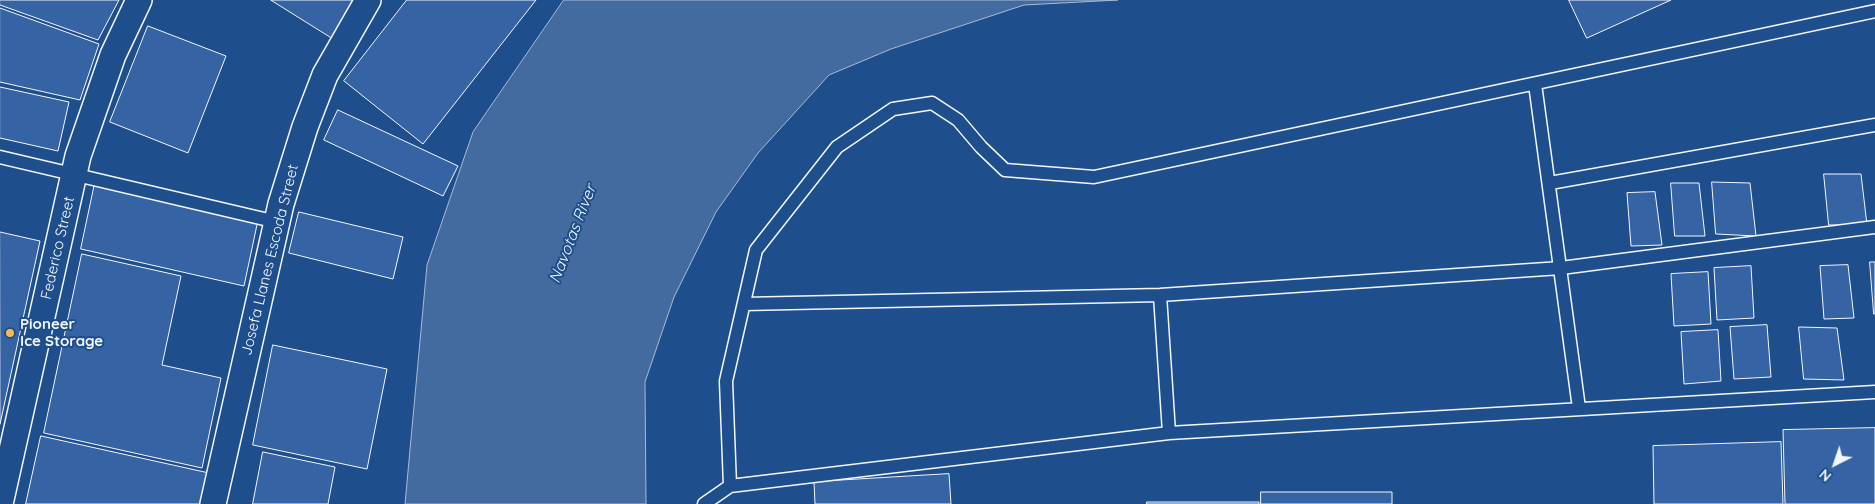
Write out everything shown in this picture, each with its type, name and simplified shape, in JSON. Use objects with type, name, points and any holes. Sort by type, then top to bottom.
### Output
[{"type":"street","name":"Federico Street","points":[[0,504],[78,156],[113,55],[140,0]]},
{"type":"street","name":"Josefa Llanes Escoda Street","points":[[213,504],[277,222],[305,127],[325,75],[368,0]]},
{"type":"lane","points":[[730,486],[726,381],[756,250],[837,147],[894,109],[932,103],[958,120],[981,147],[1005,170],[1094,177],[1875,11]]},
{"type":"lane","points":[[1535,84],[1550,183],[1579,408]]},
{"type":"lane","points":[[1550,183],[1875,125]]},
{"type":"lane","points":[[0,157],[75,173],[277,222]]},
{"type":"lane","points":[[744,304],[1160,295],[1561,268],[1875,227]]},
{"type":"lane","points":[[1160,295],[1169,433]]},
{"type":"lane","points":[[704,504],[730,486],[1169,433],[1875,392]]},
{"type":"water","name":"Navotas River","points":[[564,0],[1118,0],[1024,5],[891,49],[829,75],[758,153],[716,212],[674,297],[645,382],[646,504],[405,504],[427,265],[473,132]]},
{"type":"building","points":[[0,0],[119,0],[98,40],[0,5]]},
{"type":"building","points":[[271,0],[361,0],[337,41]]},
{"type":"building","points":[[407,0],[536,0],[423,144],[344,81]]},
{"type":"building","points":[[1569,0],[1671,0],[1587,38]]},
{"type":"building","points":[[0,8],[99,44],[80,100],[0,82]]},
{"type":"building","points":[[148,26],[226,56],[188,153],[110,122]]},
{"type":"building","points":[[0,87],[69,102],[58,151],[0,138]]},
{"type":"building","points":[[338,110],[458,166],[443,196],[324,140]]},
{"type":"building","points":[[1824,174],[1861,174],[1867,225],[1829,225]]},
{"type":"building","points":[[1712,182],[1750,183],[1756,236],[1716,234]]},
{"type":"building","points":[[95,183],[258,220],[244,286],[81,249]]},
{"type":"building","points":[[1671,183],[1699,183],[1705,236],[1675,236]]},
{"type":"building","points":[[1655,192],[1662,245],[1631,246],[1627,193]]},
{"type":"building","points":[[299,212],[403,237],[393,279],[289,253]]},
{"type":"building","name":"Pioneer Ice Storage","points":[[0,232],[40,241],[0,424]]},
{"type":"building","points":[[82,254],[181,276],[162,365],[221,378],[202,468],[44,433]]},
{"type":"building","points":[[1870,262],[1875,262],[1875,314],[1874,314]]},
{"type":"building","points":[[1848,265],[1854,318],[1824,319],[1820,266]]},
{"type":"building","points":[[1751,266],[1754,318],[1717,320],[1714,268]]},
{"type":"building","points":[[1708,272],[1711,324],[1674,326],[1671,274]]},
{"type":"building","points":[[1767,325],[1771,377],[1734,379],[1730,327]]},
{"type":"building","points":[[1799,327],[1837,328],[1844,380],[1804,379]]},
{"type":"building","points":[[1718,330],[1721,381],[1684,384],[1681,332]]},
{"type":"building","points":[[273,345],[387,369],[367,469],[253,445]]},
{"type":"building","points":[[1875,428],[1875,504],[1785,504],[1783,430]]},
{"type":"building","points":[[41,436],[209,473],[203,504],[26,504]]},
{"type":"building","points":[[1781,442],[1783,504],[1654,504],[1653,446]]},
{"type":"building","points":[[263,452],[335,467],[328,504],[253,504]]},
{"type":"building","points":[[949,474],[951,504],[815,504],[814,482]]},
{"type":"building","points":[[1261,492],[1392,492],[1392,504],[1261,504]]},
{"type":"building","points":[[1147,502],[1259,502],[1259,504],[1147,504]]},
{"type":"place","name":"Pioneer Ice Storage","points":[[10,333]]}]
